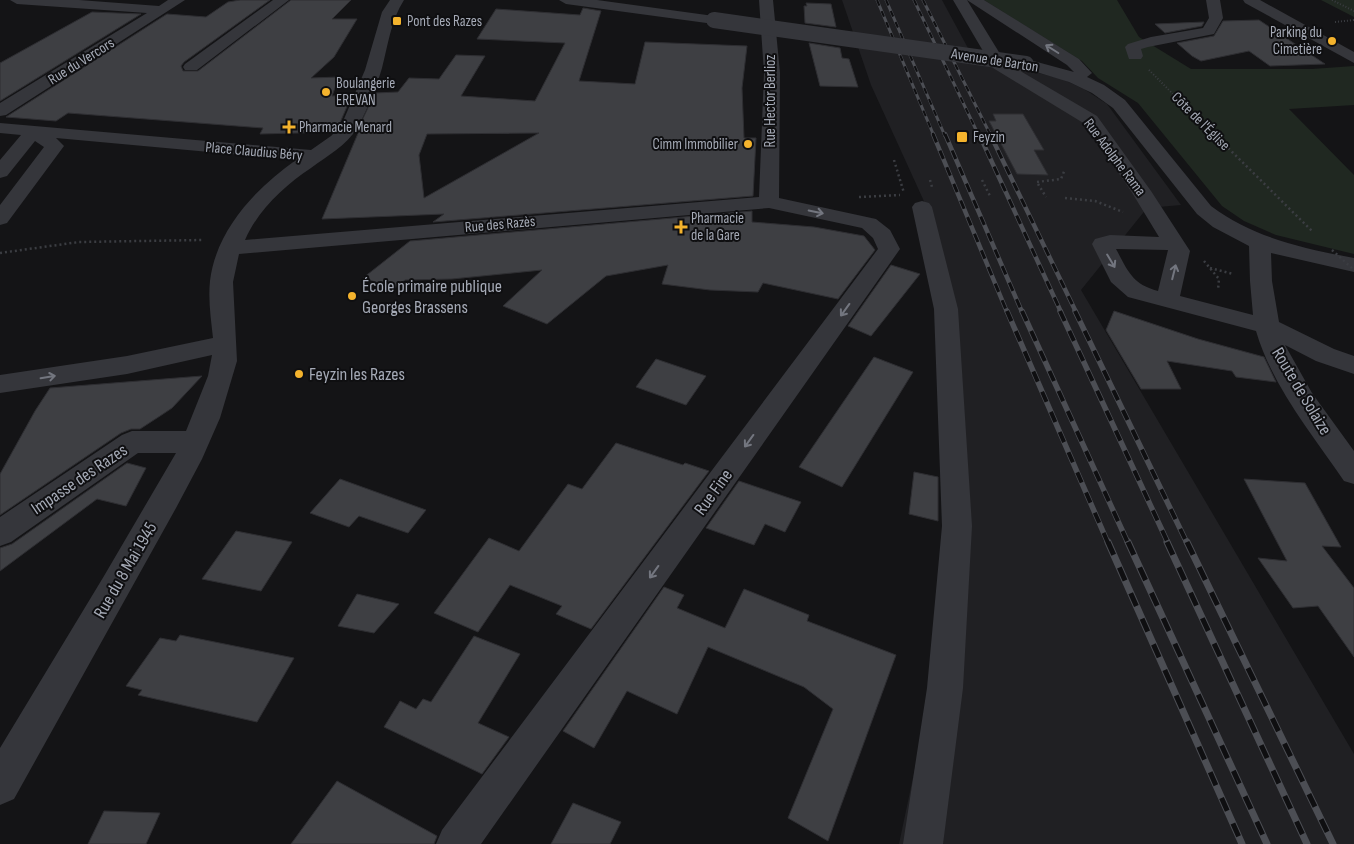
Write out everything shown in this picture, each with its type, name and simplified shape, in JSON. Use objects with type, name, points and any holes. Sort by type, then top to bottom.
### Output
[{"type":"street","points":[[17,0],[162,10]]},
{"type":"street","name":"Rue du Vercors","points":[[0,111],[178,0]]},
{"type":"street","points":[[192,67],[282,0]]},
{"type":"street","points":[[314,156],[343,136],[349,127],[373,70],[389,12],[397,0]]},
{"type":"street","name":"Avenue de Barton","points":[[566,0],[1026,64],[1052,70],[1084,81],[1102,90],[1119,104],[1204,210],[1219,223],[1260,243],[1354,266]]},
{"type":"street","name":"Rue Hector Berlioz","points":[[766,0],[772,73],[769,202]]},
{"type":"street","name":"Rue Adolphe Rama","points":[[960,0],[999,65],[1090,120],[1176,244]]},
{"type":"street","points":[[974,0],[1073,62],[1085,74],[1084,81]]},
{"type":"street","points":[[1134,56],[1133,47],[1147,42],[1187,37],[1209,31],[1216,18],[1213,0]]},
{"type":"street","points":[[1250,0],[1354,58]]},
{"type":"street","name":"Place Claudius Béry","points":[[0,128],[314,156]]},
{"type":"street","points":[[0,172],[33,132],[55,146],[0,219]]},
{"type":"street","name":"Place Claudius Béry","points":[[225,344],[220,298],[222,272],[236,236],[262,199],[294,170],[314,156]]},
{"type":"street","points":[[913,201],[946,309],[957,526],[945,688],[923,844]]},
{"type":"street","name":"Rue des Razès","points":[[231,248],[769,202]]},
{"type":"street","name":"Rue Fine","points":[[456,844],[889,249],[882,235],[869,223],[769,202]]},
{"type":"street","points":[[1167,301],[1179,251],[1176,244],[1110,242],[1102,244],[1128,288],[1167,301],[1268,326],[1326,355],[1354,365]]},
{"type":"street","name":"Route de Solaize","points":[[1260,243],[1261,281],[1268,326],[1274,349],[1302,399],[1354,473]]},
{"type":"street","points":[[0,384],[127,365],[225,344]]},
{"type":"street","name":"Rue du 8 Mai 1945","points":[[0,785],[166,499],[216,391],[225,359],[225,344]]},
{"type":"street","name":"Impasse des Razes","points":[[0,533],[132,442],[194,442]]},
{"type":"path","points":[[1332,0],[1354,11]]},
{"type":"path","name":"Côte de l'Église","points":[[1134,56],[1318,237]]},
{"type":"path","points":[[894,160],[913,201]]},
{"type":"path","points":[[1046,197],[1038,183],[1060,179],[1065,169]]},
{"type":"path","points":[[982,180],[990,196]]},
{"type":"path","points":[[1065,198],[1095,201],[1118,209],[1128,215],[1150,243]]},
{"type":"path","points":[[0,253],[79,242],[201,239],[231,248]]},
{"type":"path","points":[[1332,250],[1354,270]]},
{"type":"shaded area","points":[[842,0],[942,0],[969,50],[1011,66],[1062,79],[1084,89],[1107,104],[1181,205],[1147,208],[1081,290],[1354,754],[1354,844],[899,844],[968,517],[933,221],[871,85]]},
{"type":"shaded area","points":[[984,0],[1117,0],[1139,37],[1191,69],[1312,69],[1354,66],[1354,105],[1289,109],[1354,175],[1354,254],[1276,235],[1244,221],[1222,206],[1138,103],[1098,78],[1082,61]]},
{"type":"shaded area","points":[[1321,0],[1354,0],[1354,17]]},
{"type":"building","points":[[270,0],[184,62],[181,66],[183,71],[198,71],[291,0],[351,0],[332,19],[357,19],[334,57],[311,78],[339,77],[332,96],[352,95],[339,125],[333,132],[260,134],[263,128],[68,113],[56,121],[6,117],[167,14],[206,17],[228,2]]},
{"type":"building","points":[[806,3],[831,4],[836,27],[805,23],[804,6],[807,6]]},
{"type":"building","points":[[583,8],[601,11],[579,81],[635,84],[645,42],[747,46],[742,88],[744,138],[756,138],[753,196],[433,222],[444,214],[322,219],[359,131],[357,131],[375,93],[398,92],[409,78],[439,79],[456,55],[485,56],[461,96],[535,101],[565,43],[477,39],[496,9],[580,15]],"holes":[[[539,133],[424,198],[419,155],[427,134]]]},
{"type":"building","points":[[92,12],[141,14],[0,101],[0,63]]},
{"type":"building","points":[[1259,20],[1325,64],[1270,66],[1249,51],[1201,61],[1177,43],[1214,36],[1223,21]]},
{"type":"building","points":[[1204,22],[1202,26],[1165,33],[1155,24]]},
{"type":"building","points":[[809,43],[840,48],[842,58],[849,59],[858,87],[820,86]]},
{"type":"building","name":"Feyzin","points":[[993,114],[1023,114],[1044,150],[1034,150],[1048,175],[1017,174],[989,121],[996,121]]},
{"type":"building","points":[[752,211],[752,222],[814,227],[864,236],[875,250],[838,299],[763,283],[758,292],[710,290],[662,284],[668,265],[606,276],[547,324],[503,306],[542,270],[452,279],[405,280],[395,288],[363,278],[410,241]]},
{"type":"building","points":[[891,265],[920,274],[871,336],[848,326]]},
{"type":"building","points":[[1114,311],[1198,339],[1264,357],[1276,382],[1236,377],[1232,371],[1167,361],[1181,389],[1141,389],[1106,330]]},
{"type":"building","points":[[874,357],[913,372],[842,487],[799,467]]},
{"type":"building","points":[[656,359],[706,376],[686,405],[636,387]]},
{"type":"building","points":[[202,376],[172,408],[140,429],[131,429],[121,433],[0,515],[0,474],[50,388]]},
{"type":"building","points":[[616,443],[683,465],[685,463],[709,471],[591,629],[556,614],[562,606],[510,585],[478,632],[434,613],[489,538],[519,551],[568,484],[582,489]]},
{"type":"building","points":[[127,463],[146,468],[126,506],[97,499],[0,571],[0,548],[12,544]]},
{"type":"building","points":[[914,472],[938,477],[938,521],[909,514]]},
{"type":"building","points":[[340,479],[426,510],[408,533],[359,516],[349,527],[310,513]]},
{"type":"building","points":[[1244,479],[1305,483],[1341,547],[1322,546],[1354,588],[1354,657],[1318,606],[1293,608],[1258,558],[1287,561]]},
{"type":"building","points":[[739,481],[801,502],[785,532],[765,524],[754,545],[706,528]]},
{"type":"building","points":[[236,531],[292,542],[261,591],[202,579]]},
{"type":"building","points":[[664,587],[684,595],[677,608],[725,628],[744,589],[809,615],[807,621],[896,655],[828,841],[788,818],[833,709],[804,687],[708,647],[677,714],[627,691],[594,748],[563,731]]},
{"type":"building","points":[[357,594],[399,604],[374,633],[338,626]]},
{"type":"building","points":[[180,635],[294,658],[257,722],[138,695],[142,690],[126,686],[160,638],[176,641]]},
{"type":"building","points":[[474,636],[520,654],[478,723],[509,737],[482,774],[384,727],[400,701],[416,709],[423,699],[431,702]]},
{"type":"building","points":[[337,781],[437,836],[434,844],[291,844]]},
{"type":"building","points":[[573,803],[621,822],[610,844],[551,844]]},
{"type":"building","points":[[104,811],[160,813],[146,844],[88,844]]},
{"type":"railway","points":[[877,0],[934,136]]},
{"type":"railway","points":[[886,0],[945,136]]},
{"type":"railway","points":[[914,0],[979,136]]},
{"type":"railway","points":[[923,0],[990,134]]},
{"type":"railway","points":[[933,134],[1007,312]]},
{"type":"railway","points":[[945,134],[1022,312]]},
{"type":"railway","points":[[979,134],[1061,312]]},
{"type":"railway","points":[[990,134],[1076,312]]},
{"type":"railway","points":[[1007,311],[1108,543]]},
{"type":"railway","points":[[1022,311],[1128,543]]},
{"type":"railway","points":[[1060,311],[1168,543]]},
{"type":"railway","points":[[1075,311],[1187,543]]},
{"type":"railway","points":[[1108,542],[1242,844]]},
{"type":"railway","points":[[1128,542],[1267,844]]},
{"type":"railway","points":[[1167,542],[1307,844]]},
{"type":"railway","points":[[1187,542],[1333,844]]},
{"type":"place","name":"Pont des Razes","points":[[397,21]]},
{"type":"place","name":"Parking du Cimetière","points":[[1332,41]]},
{"type":"place","name":"Boulangerie EREVAN","points":[[326,92]]},
{"type":"place","name":"Pharmacie Menard","points":[[289,127]]},
{"type":"place","name":"Feyzin","points":[[962,137]]},
{"type":"place","name":"Cimm Immobilier","points":[[748,144]]},
{"type":"place","name":"Pharmacie de la Gare","points":[[681,227]]},
{"type":"place","name":"École primaire publique Georges Brassens","points":[[352,296]]},
{"type":"place","name":"Feyzin les Razes","points":[[299,374]]}]
